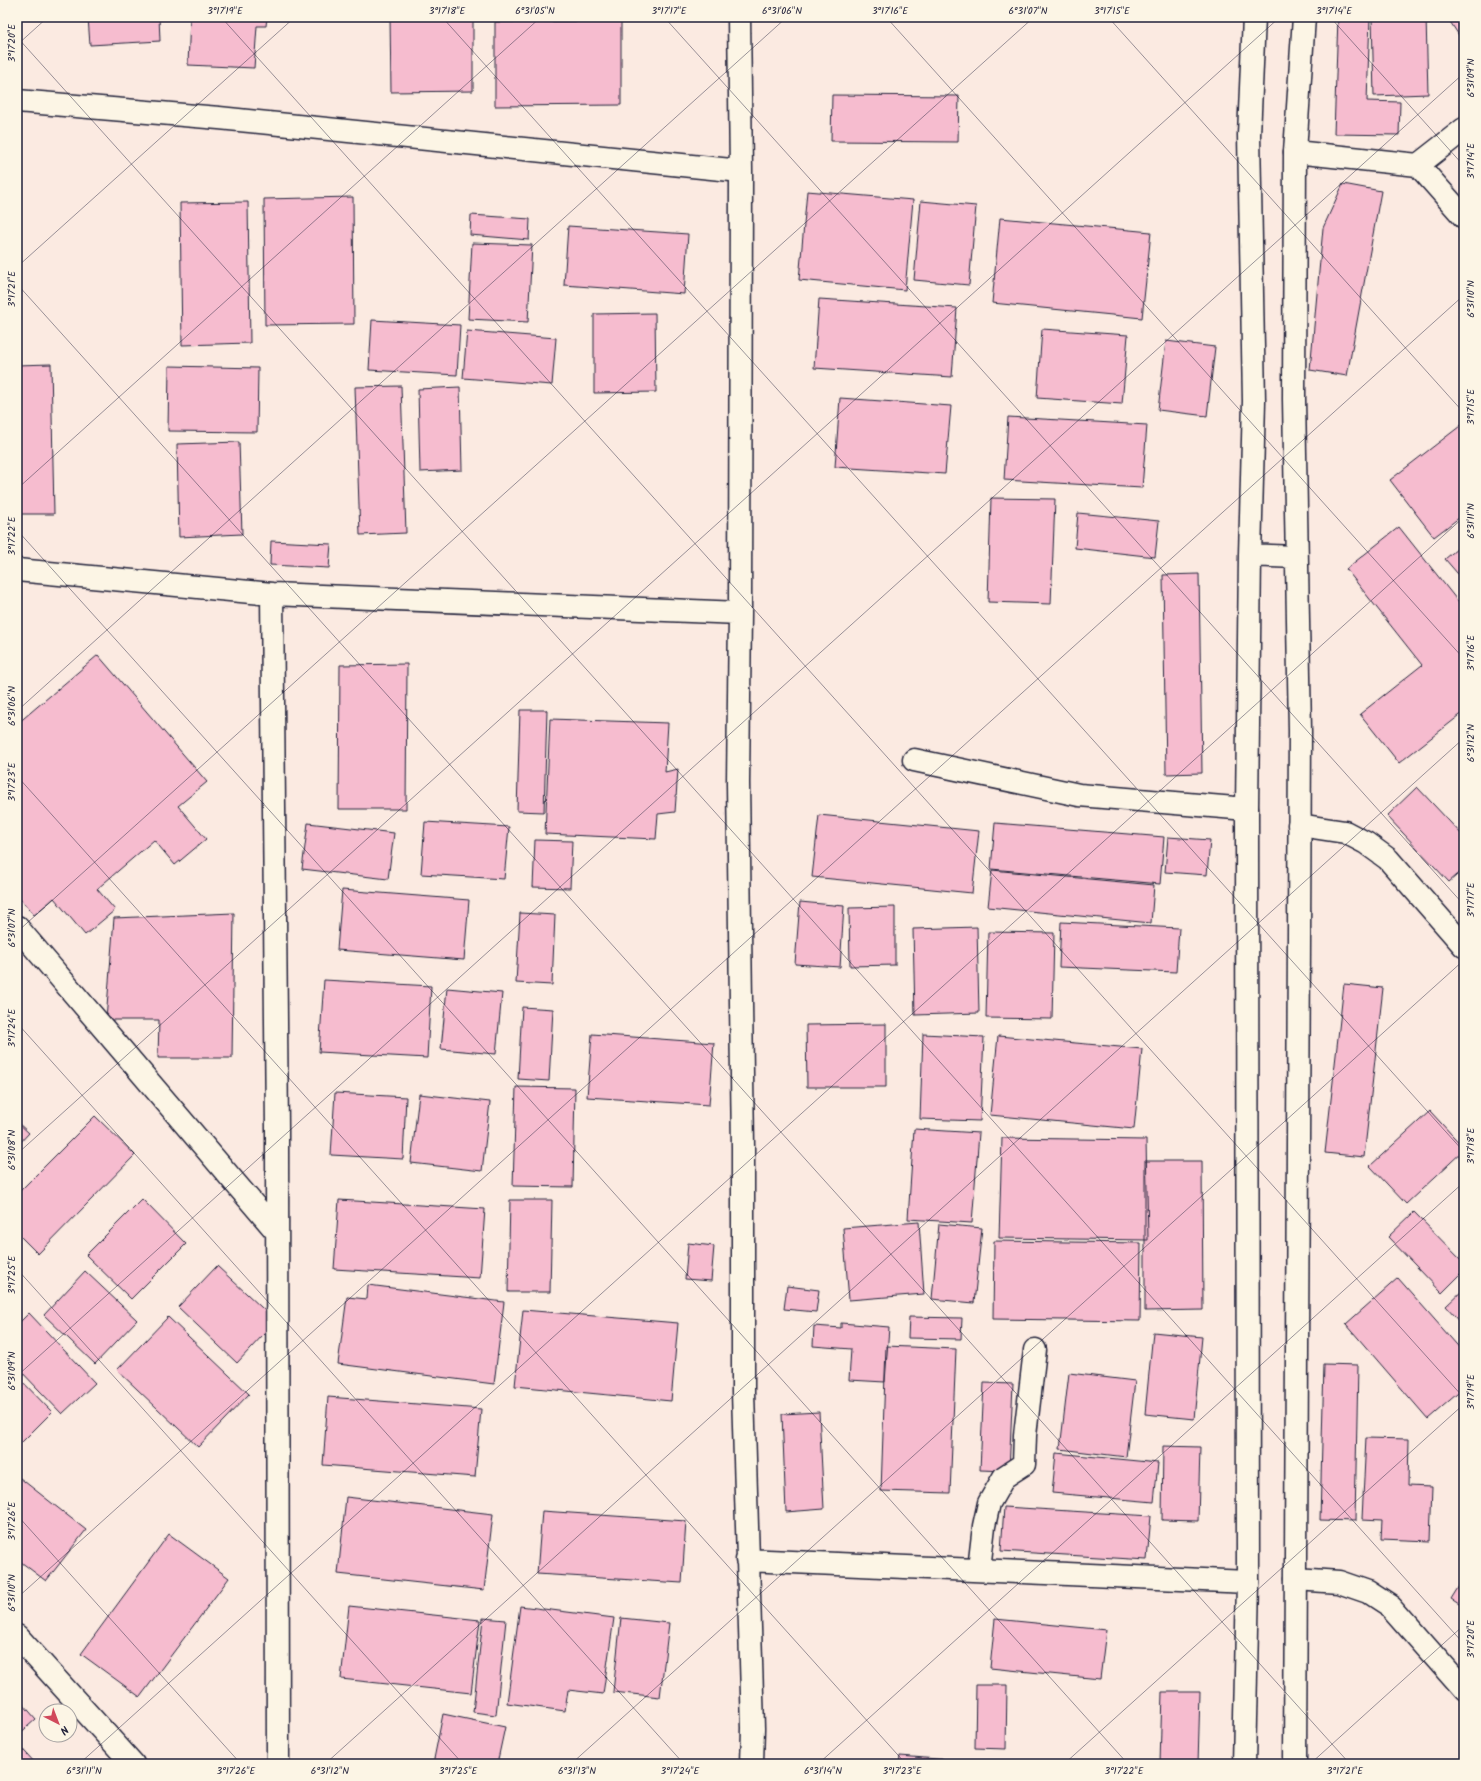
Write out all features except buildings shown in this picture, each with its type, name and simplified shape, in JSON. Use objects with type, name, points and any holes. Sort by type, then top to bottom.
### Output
[{"type":"street","points":[[739,17],[741,171],[738,783],[743,1148],[743,1392],[753,1728],[752,1764]]},
{"type":"street","points":[[1244,1764],[1248,1582],[1247,809],[1250,555],[1254,401],[1249,135],[1254,17]]},
{"type":"street","points":[[1296,1764],[1300,731],[1294,399],[1295,152],[1304,17]]},
{"type":"street","points":[[17,101],[219,118],[741,171]]},
{"type":"street","points":[[1418,165],[1464,129]]},
{"type":"street","points":[[1295,152],[1418,165],[1464,217]]},
{"type":"street","points":[[1250,555],[1296,557]]},
{"type":"street","points":[[17,570],[272,594],[740,613]]},
{"type":"street","points":[[272,594],[277,1232],[278,1764]]},
{"type":"street","points":[[914,760],[1079,795],[1247,809]]},
{"type":"street","points":[[1299,825],[1345,832],[1366,843],[1388,860],[1464,946]]},
{"type":"street","points":[[17,928],[277,1232]]},
{"type":"street","points":[[979,1569],[984,1526],[989,1503],[1004,1477],[1024,1464],[1035,1350]]},
{"type":"street","points":[[747,1560],[1248,1582]]},
{"type":"street","points":[[1296,1579],[1339,1582],[1368,1592],[1391,1607],[1464,1690]]},
{"type":"street","points":[[17,1636],[133,1764]]}]
